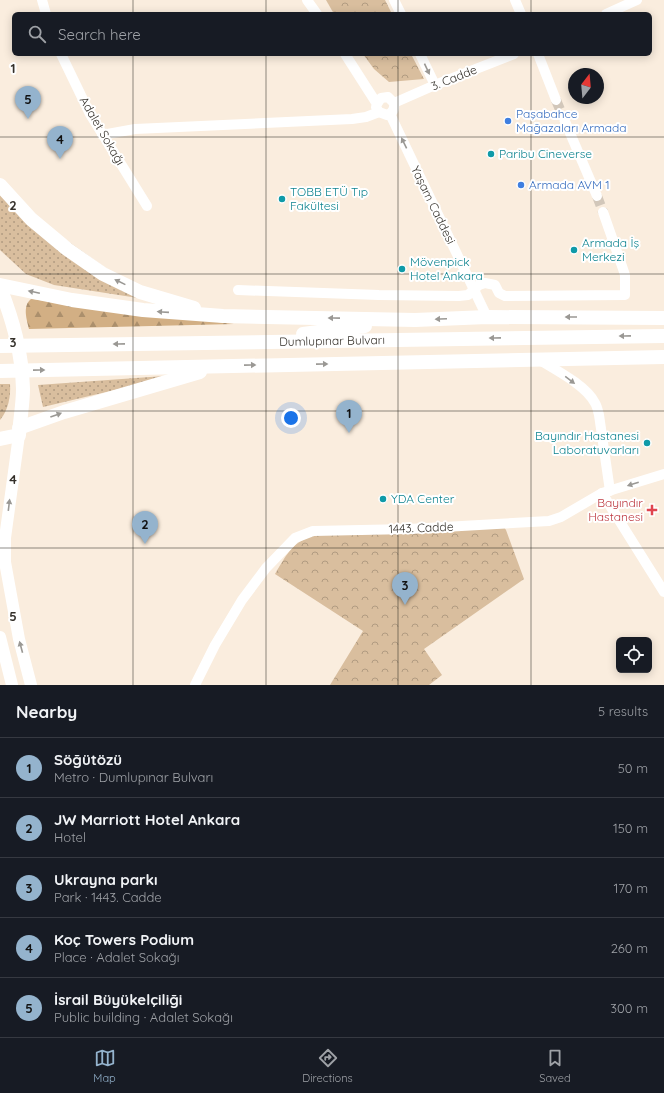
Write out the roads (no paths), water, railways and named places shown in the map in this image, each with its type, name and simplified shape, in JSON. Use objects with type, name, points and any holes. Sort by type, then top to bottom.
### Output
[{"type":"highway","points":[[0,185],[30,219],[67,249],[103,274],[140,292],[223,316]]},
{"type":"highway","points":[[19,431],[23,390],[20,356],[15,330],[0,286],[72,300],[143,310],[223,316],[415,320],[487,317],[664,318]]},
{"type":"highway","points":[[638,319],[664,314]]},
{"type":"highway","points":[[228,343],[415,320]]},
{"type":"highway","name":"Dumlupınar Bulvarı","points":[[0,346],[664,336]]},
{"type":"highway","name":"Dumlupınar Bulvarı","points":[[0,371],[664,357]]},
{"type":"highway","name":"Dumlupınar Bulvarı","points":[[0,439],[64,412],[218,366]]},
{"type":"main road","points":[[19,431],[5,538],[5,562],[19,639],[31,685]]},
{"type":"main road","points":[[0,637],[12,685]]},
{"type":"street","points":[[42,0],[45,12]]},
{"type":"street","points":[[307,0],[316,12]]},
{"type":"street","points":[[394,0],[400,12]]},
{"type":"street","points":[[515,0],[520,12]]},
{"type":"street","points":[[610,12],[637,0]]},
{"type":"street","name":"Adalet Sokağı","points":[[62,56],[90,114],[147,206]]},
{"type":"street","points":[[102,135],[135,129],[352,119],[366,117],[380,104],[391,98],[394,103],[394,109],[390,114],[384,115],[380,104],[346,56]]},
{"type":"street","points":[[421,56],[435,85]]},
{"type":"street","name":"3. Cadde","points":[[394,103],[509,56]]},
{"type":"street","points":[[539,56],[556,100]]},
{"type":"street","name":"Yaşam Caddesi","points":[[390,114],[487,317]]},
{"type":"street","points":[[564,119],[597,196]]},
{"type":"street","points":[[238,290],[458,296],[468,295],[473,289],[485,283],[495,285],[499,293],[505,296],[625,295],[625,275],[603,212]]},
{"type":"street","points":[[537,359],[568,377],[587,392],[596,403],[599,415],[606,492],[664,592]]},
{"type":"street","name":"1443. Cadde","points":[[195,685],[214,645],[242,600],[266,568],[295,538],[313,531],[409,529],[549,521],[561,517],[606,492],[664,474]]},
{"type":"tunnel","points":[[556,100],[564,119]]},
{"type":"tunnel","points":[[597,196],[603,212]]},
{"type":"place","name":"İsrail Büyükelçiliği","points":[[28,119]]},
{"type":"place","name":"Paşabahce Mağazaları Armada","points":[[508,121]]},
{"type":"place","name":"Paribu Cineverse","points":[[491,154]]},
{"type":"place","name":"Koç Towers Podium","points":[[60,159]]},
{"type":"place","name":"Armada AVM 1","points":[[521,185]]},
{"type":"place","name":"TOBB ETÜ Tıp Fakültesi","points":[[282,199]]},
{"type":"place","name":"Armada İş Merkezi","points":[[574,250]]},
{"type":"place","name":"Mövenpick Hotel Ankara","points":[[402,269]]},
{"type":"place","name":"Söğütözü","points":[[349,433]]},
{"type":"place","name":"Bayındır Hastanesi Laboratuvarları","points":[[647,443]]},
{"type":"place","name":"YDA Center","points":[[383,499]]},
{"type":"place","name":"Bayındır Hastanesi","points":[[652,510]]},
{"type":"place","name":"JW Marriott Hotel Ankara","points":[[145,544]]},
{"type":"place","name":"Ukrayna parkı","points":[[405,605]]}]
